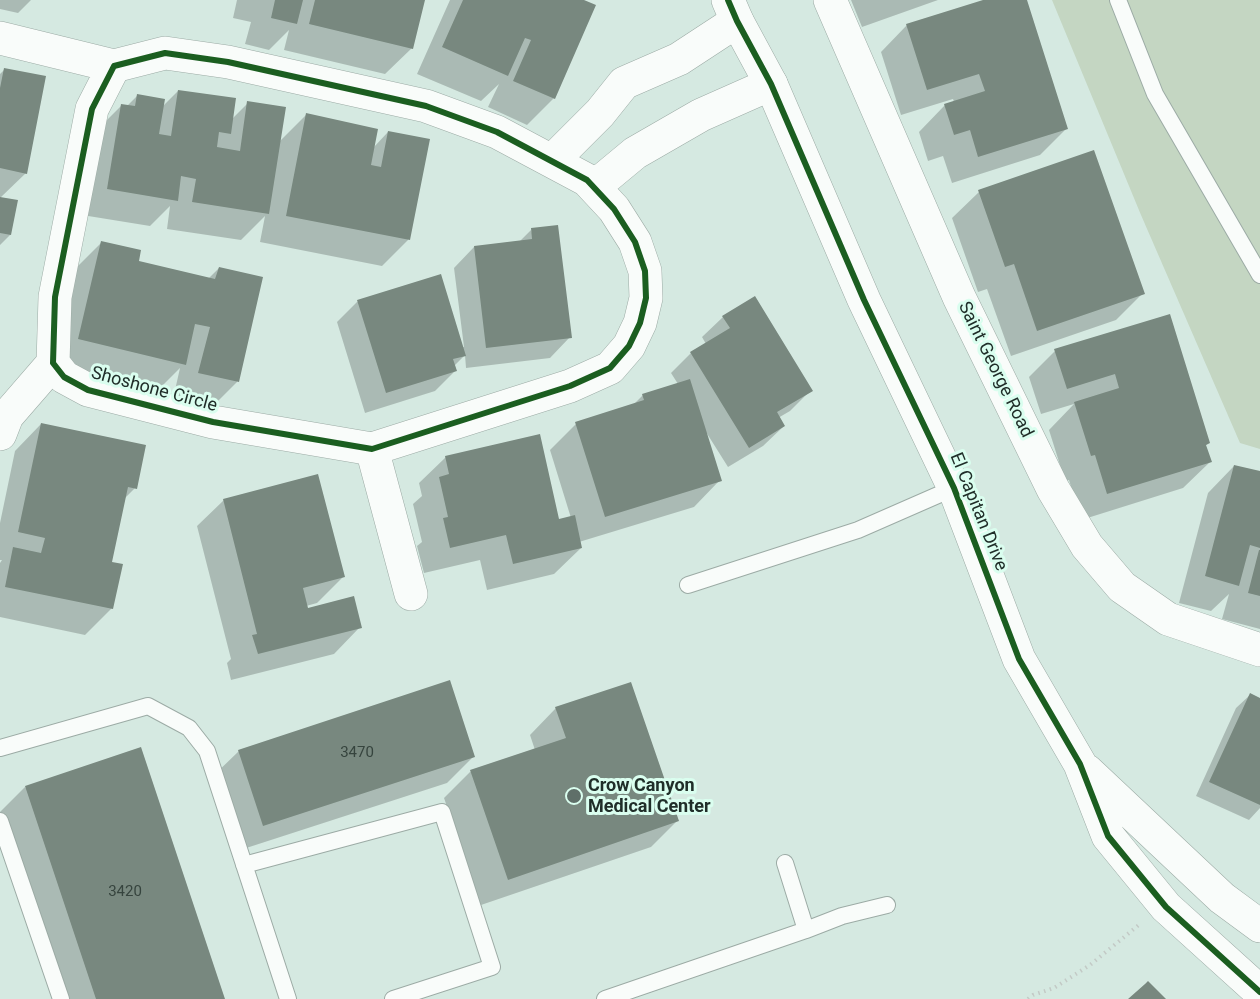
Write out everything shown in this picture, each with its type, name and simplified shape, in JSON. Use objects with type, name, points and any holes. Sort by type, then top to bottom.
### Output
[{"type":"street","name":"Saint George Road","points":[[830,0],[959,297],[1053,489],[1087,546],[1122,587],[1168,619],[1260,650]]},
{"type":"street","name":"El Capitan Drive","points":[[733,11],[771,84],[864,300],[954,488],[1019,659],[1080,764],[1108,836],[1166,907],[1260,992]]},
{"type":"street","points":[[552,161],[600,113],[624,83],[679,59],[733,11]]},
{"type":"street","points":[[0,38],[114,66],[92,109],[55,297],[53,363],[7,416],[0,434]]},
{"type":"street","name":"Shoshone Circle","points":[[53,363],[64,377],[88,390],[213,422],[372,449],[570,386],[610,368],[629,346],[640,323],[646,298],[645,271],[635,242],[614,209],[587,180],[496,132],[426,106],[228,62],[165,53],[114,66]]},
{"type":"street","points":[[594,187],[635,153],[701,115],[771,84]]},
{"type":"street","points":[[372,449],[411,594]]},
{"type":"street","name":"El Capitan Drive","points":[[1080,764],[1222,898],[1260,926]]},
{"type":"lane","points":[[1118,0],[1155,94],[1260,275]]},
{"type":"lane","points":[[688,585],[858,530],[954,488]]},
{"type":"lane","points":[[0,748],[148,706],[189,728],[207,751],[288,999]]},
{"type":"lane","points":[[244,865],[442,812],[492,967],[393,999]]},
{"type":"lane","points":[[0,821],[61,999]]},
{"type":"lane","points":[[785,863],[806,930]]},
{"type":"lane","points":[[605,999],[842,916],[887,905]]},
{"type":"path","points":[[1028,999],[1053,988],[1090,965],[1140,924]]},
{"type":"green space","points":[[1052,0],[1260,0],[1260,449],[1240,443],[1141,215]]},
{"type":"building","points":[[275,0],[303,0],[297,24],[271,18]]},
{"type":"building","points":[[315,0],[425,0],[413,49],[309,24]]},
{"type":"building","points":[[463,0],[584,0],[596,5],[555,99],[513,81],[531,40],[525,38],[508,76],[442,47]]},
{"type":"building","points":[[983,0],[1027,0],[1068,129],[978,157],[970,130],[954,135],[944,104],[985,91],[979,74],[927,90],[906,24]]},
{"type":"building","points":[[4,68],[46,76],[27,174],[0,168],[0,88]]},
{"type":"building","points":[[178,90],[236,98],[231,134],[219,132],[217,147],[240,151],[247,101],[286,107],[269,214],[192,202],[196,179],[181,176],[178,201],[107,189],[121,104],[135,106],[137,94],[165,99],[159,134],[171,136]]},
{"type":"building","points":[[306,113],[378,129],[371,165],[381,167],[388,131],[430,139],[410,240],[286,216]]},
{"type":"building","points":[[1094,150],[1145,294],[1037,331],[1014,264],[1005,267],[978,190]]},
{"type":"building","points":[[0,197],[18,200],[11,235],[0,233]]},
{"type":"building","points":[[558,225],[572,338],[486,348],[474,246],[532,239],[531,228]]},
{"type":"building","points":[[101,241],[141,250],[139,261],[215,279],[219,267],[263,277],[239,382],[198,373],[210,327],[195,324],[186,365],[78,339]]},
{"type":"building","points":[[441,274],[466,356],[453,359],[457,371],[386,393],[357,300]]},
{"type":"building","points":[[755,296],[813,391],[777,412],[785,426],[749,448],[690,352],[730,328],[722,316]]},
{"type":"building","points":[[1170,314],[1210,443],[1206,445],[1212,462],[1107,494],[1095,455],[1091,456],[1074,402],[1119,388],[1115,374],[1067,389],[1054,349]]},
{"type":"building","points":[[690,379],[722,481],[605,517],[575,422],[644,400],[642,394]]},
{"type":"building","points":[[41,423],[146,445],[137,489],[128,487],[112,562],[123,564],[113,609],[5,587],[13,547],[41,553],[45,538],[18,532]]},
{"type":"building","points":[[540,434],[559,519],[575,515],[582,548],[513,564],[506,535],[450,548],[443,518],[448,517],[439,477],[449,474],[445,456]]},
{"type":"building","points":[[1234,465],[1260,471],[1260,548],[1250,545],[1239,586],[1205,576]]},
{"type":"building","points":[[318,474],[345,577],[303,588],[308,608],[354,596],[362,628],[258,654],[252,635],[257,634],[223,499]]},
{"type":"building","points":[[1260,550],[1260,596],[1248,593]]},
{"type":"building","points":[[450,680],[475,757],[263,826],[238,750]]},
{"type":"building","name":"Crow Canyon Medical Center","points":[[631,682],[679,821],[508,880],[470,770],[566,738],[555,707]]},
{"type":"building","points":[[1250,693],[1260,698],[1260,805],[1209,782]]},
{"type":"building","points":[[141,747],[225,999],[96,999],[25,786]]},
{"type":"building","points":[[1148,981],[1166,999],[1128,999],[1145,984]]},
{"type":"cycle path","points":[[728,0],[771,84],[864,300],[954,488],[1019,659],[1080,764],[1108,836],[1166,907],[1260,992]]},
{"type":"cycle path","points":[[165,53],[228,62],[426,106],[497,132],[587,180],[614,209],[635,242],[645,271],[646,298],[640,323],[629,346],[610,368],[570,386],[372,449],[213,422],[88,390],[64,377],[53,363],[55,297],[92,109],[114,66],[165,53]]},
{"type":"place","name":"Crow Canyon Medical Center","points":[[574,796]]}]
